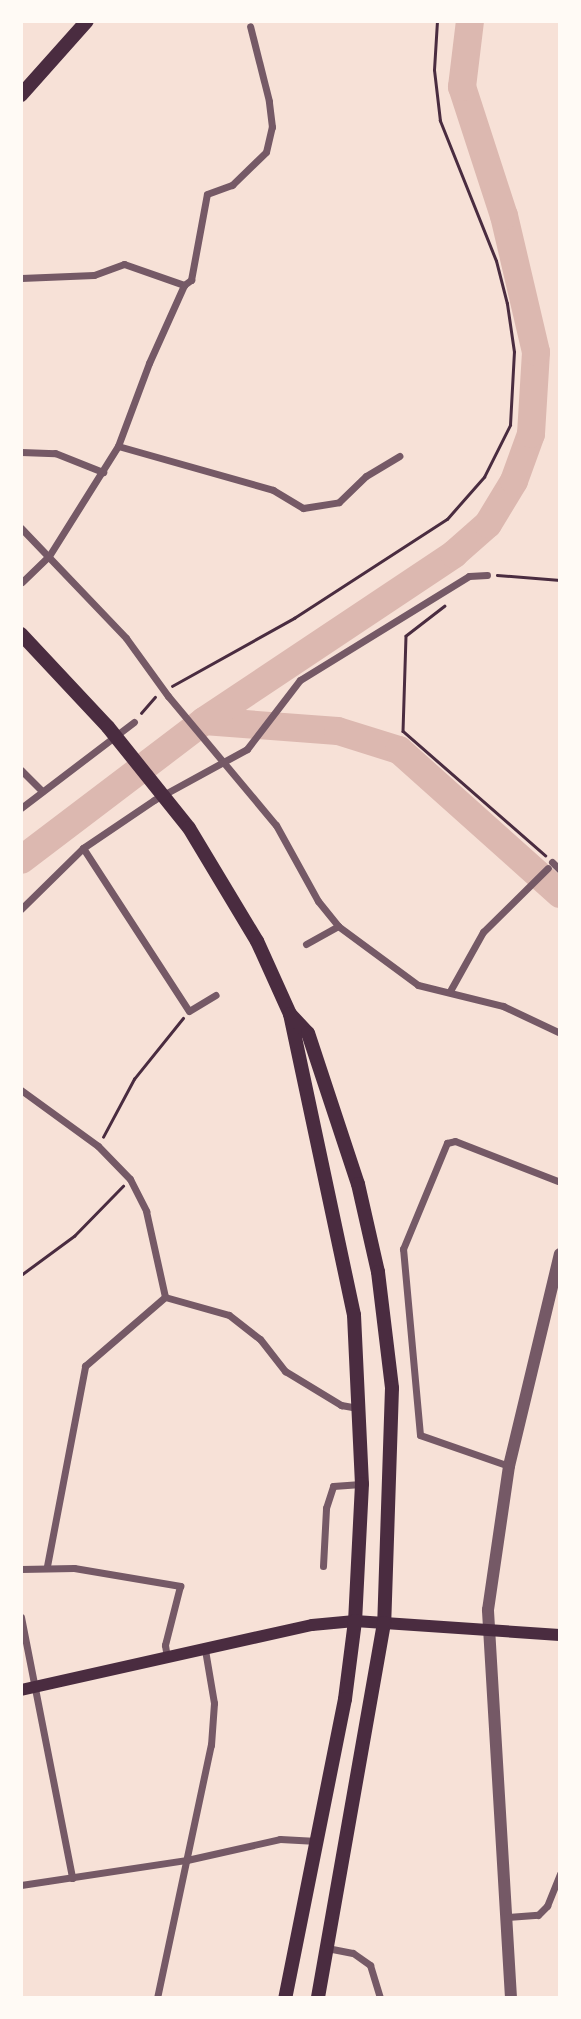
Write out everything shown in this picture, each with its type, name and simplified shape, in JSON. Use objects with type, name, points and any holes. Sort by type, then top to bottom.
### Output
[{"type":"main road","points":[[21,96],[86,21]]},
{"type":"main road","points":[[21,634],[108,727],[167,800],[257,941],[290,1014],[354,1315],[362,1408],[362,1484],[355,1621],[345,1699],[285,1998]]},
{"type":"main road","points":[[290,1014],[308,1033],[342,1129],[378,1272],[392,1388],[384,1623],[318,1998]]},
{"type":"main road","points":[[21,1690],[312,1625],[355,1621],[560,1635]]},
{"type":"street","points":[[22,582],[49,556],[118,446],[184,285],[191,281],[206,194],[232,185],[252,168],[269,140],[269,101],[250,26]]},
{"type":"street","points":[[21,278],[94,275],[124,264],[184,285]]},
{"type":"street","points":[[118,446],[273,490],[303,508],[339,502],[366,476],[399,456]]},
{"type":"street","points":[[21,452],[55,453],[103,472]]},
{"type":"street","points":[[21,528],[126,638],[166,693],[276,825],[318,901],[338,926],[418,985],[516,1010],[560,1033]]},
{"type":"street","points":[[21,909],[83,848],[253,741],[271,713],[300,680],[469,576],[487,575]]},
{"type":"street","points":[[21,808],[134,722]]},
{"type":"street","points":[[21,770],[42,791]]},
{"type":"street","points":[[83,848],[189,1011],[216,995]]},
{"type":"street","points":[[450,991],[483,932],[550,865],[560,870]]},
{"type":"street","points":[[306,944],[338,926]]},
{"type":"street","points":[[21,1090],[99,1146],[130,1179],[146,1211],[165,1297]]},
{"type":"street","points":[[509,1466],[420,1435],[403,1249],[447,1143],[455,1141],[560,1182]]},
{"type":"street","points":[[511,1998],[488,1631],[494,1546],[509,1466],[555,1285],[560,1254]]},
{"type":"street","points":[[165,1297],[229,1315],[260,1339],[285,1371],[341,1405],[362,1408]]},
{"type":"street","points":[[47,1566],[85,1366],[165,1297]]},
{"type":"street","points":[[323,1566],[326,1508],[334,1486],[362,1484]]},
{"type":"street","points":[[21,1569],[47,1566],[180,1586],[165,1645],[167,1657]]},
{"type":"street","points":[[21,1616],[72,1878]]},
{"type":"street","points":[[158,1998],[211,1745],[214,1703],[205,1650]]},
{"type":"street","points":[[21,1885],[187,1860],[281,1839],[317,1841]]},
{"type":"street","points":[[507,1917],[538,1916],[547,1906],[560,1874]]},
{"type":"street","points":[[327,1948],[353,1953],[370,1965],[380,1998]]},
{"type":"path","points":[[134,722],[166,693],[294,618],[447,519],[484,477],[510,425],[514,352],[507,304],[496,261],[440,121],[434,70],[437,21]]},
{"type":"path","points":[[487,575],[560,580]]},
{"type":"path","points":[[454,598],[406,636],[403,731],[513,822],[550,865]]},
{"type":"path","points":[[99,1146],[134,1079],[189,1011]]},
{"type":"path","points":[[21,1275],[74,1236],[130,1179]]},
{"type":"waterway","points":[[21,860],[204,721],[454,554],[488,524],[514,481],[531,434],[536,352],[504,216],[462,87],[470,21]]},
{"type":"waterway","points":[[204,721],[338,731],[399,750],[560,894]]}]
